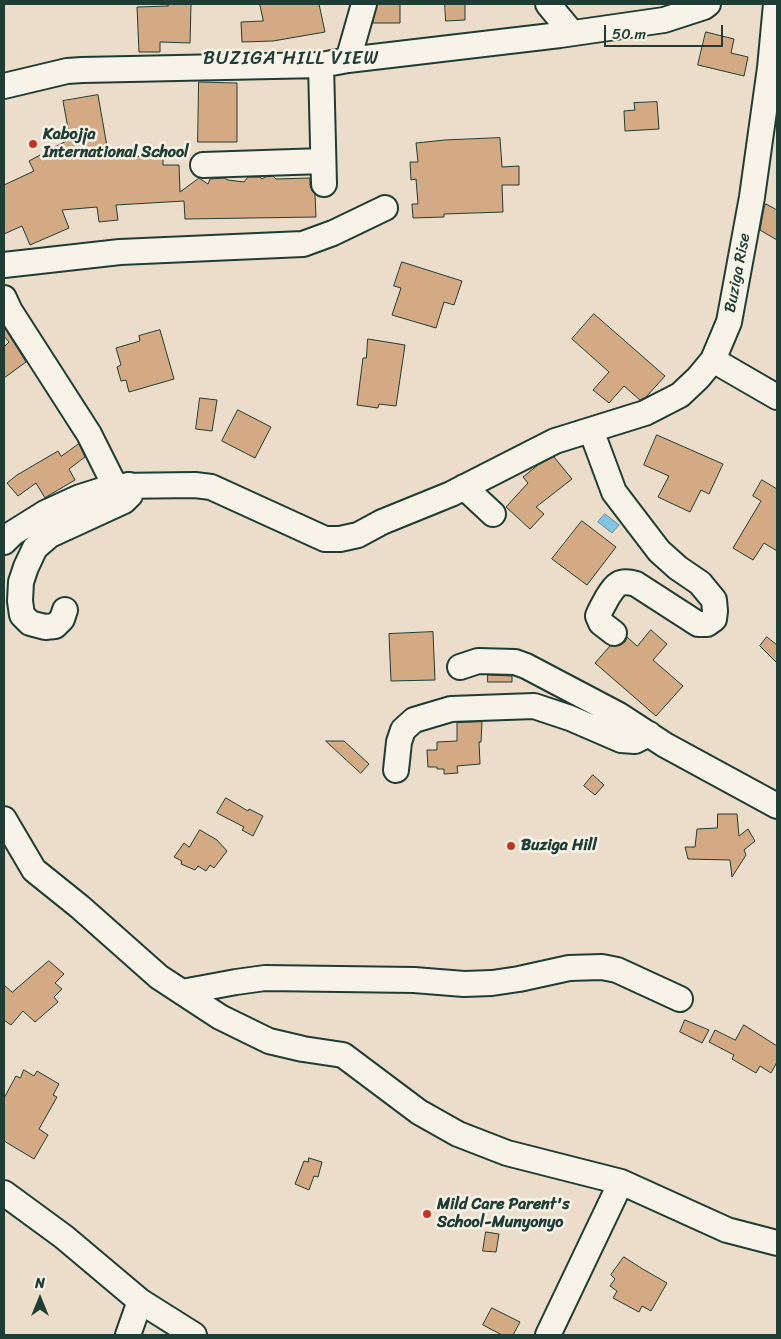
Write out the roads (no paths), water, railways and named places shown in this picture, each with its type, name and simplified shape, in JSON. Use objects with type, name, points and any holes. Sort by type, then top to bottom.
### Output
[{"type":"street","points":[[348,60],[364,4]]},
{"type":"street","points":[[548,4],[572,33]]},
{"type":"street","points":[[4,86],[54,74],[82,70],[321,65],[664,20],[708,4]]},
{"type":"street","name":"Buziga Rise","points":[[4,542],[13,533],[45,513],[80,498],[122,486],[196,485],[211,487],[325,539],[340,539],[358,535],[382,522],[464,487],[555,441],[645,413],[680,395],[713,360],[729,322],[752,197],[770,68],[776,4]]},
{"type":"street","points":[[203,165],[324,172],[321,65]]},
{"type":"street","points":[[4,265],[120,252],[302,244],[333,233],[385,208]]},
{"type":"street","points":[[4,298],[10,311],[122,486],[130,495],[124,501],[50,535],[35,548],[21,582],[20,601],[22,615],[30,623],[46,627],[55,626],[62,618],[65,610]]},
{"type":"street","points":[[713,360],[777,397]]},
{"type":"street","points":[[590,430],[614,492],[659,551],[678,568],[700,583],[714,600],[714,619],[707,624],[698,624],[636,584],[620,583],[613,588],[598,616],[601,623],[614,632]]},
{"type":"street","points":[[464,487],[493,514]]},
{"type":"street","points":[[460,667],[478,661],[515,662],[543,674],[619,715],[665,745],[777,806]]},
{"type":"street","points":[[396,770],[399,742],[404,730],[414,720],[451,709],[534,706],[570,718],[621,740],[635,741],[648,734]]},
{"type":"street","points":[[4,820],[34,870],[80,907],[159,977],[220,1017],[269,1041],[302,1049],[342,1055],[419,1112],[458,1134],[507,1153],[621,1182],[727,1230],[777,1243]]},
{"type":"street","points":[[182,992],[265,978],[414,980],[464,984],[492,983],[569,968],[602,967],[617,970],[680,999]]},
{"type":"street","points":[[548,1335],[621,1182]]},
{"type":"street","points":[[4,1193],[64,1237],[140,1301],[194,1335]]},
{"type":"street","points":[[128,1335],[140,1301]]},
{"type":"water","points":[[605,514],[619,525],[612,533],[598,522]]},
{"type":"place","name":"Kabojja International School","points":[[33,144]]},
{"type":"place","name":"Buziga Hill","points":[[511,846]]},
{"type":"place","name":"Mild Care Parent's School-Munyonyo","points":[[427,1214]]},
{"type":"district","name":"BUZIGA HILL VIEW","points":[[291,59]]}]
